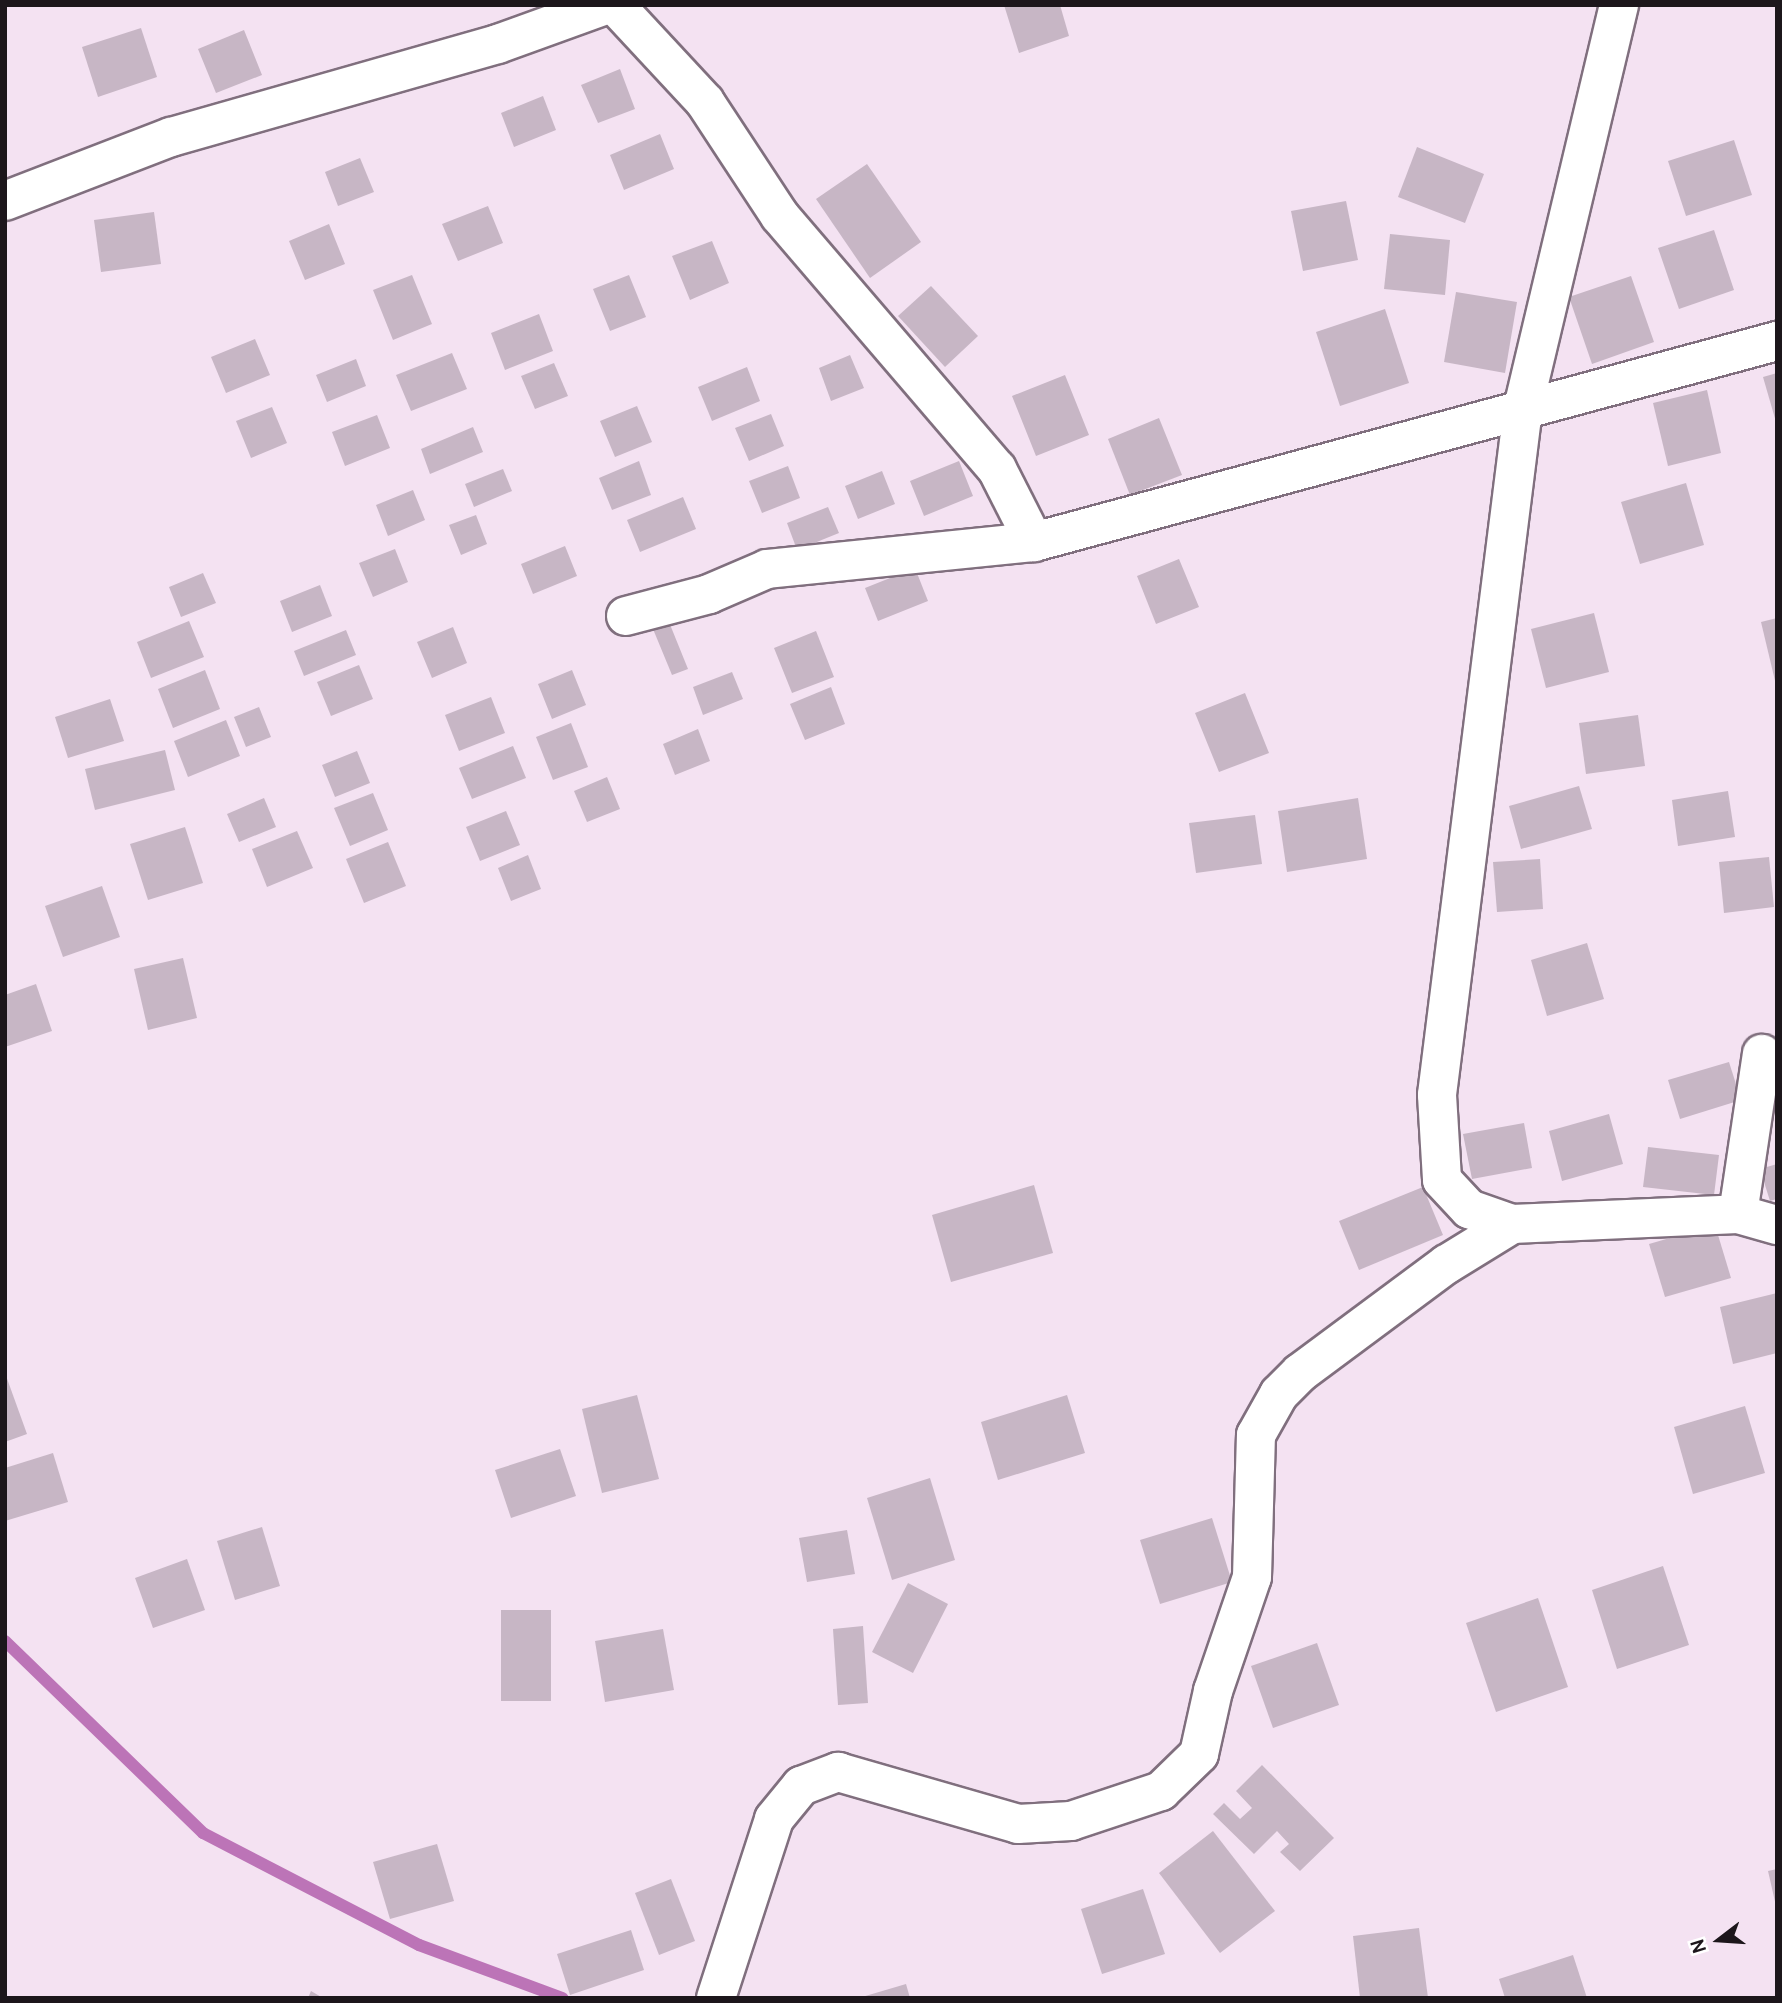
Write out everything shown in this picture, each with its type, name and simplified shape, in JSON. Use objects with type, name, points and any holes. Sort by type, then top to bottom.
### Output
[{"type":"street","points":[[5,201],[171,137],[498,44],[606,5]]},
{"type":"street","points":[[615,5],[705,102],[780,216],[997,469],[1034,542]]},
{"type":"street","points":[[1619,5],[1523,410],[1437,1095],[1442,1180],[1469,1209],[1512,1224],[1738,1214],[1777,1225]]},
{"type":"street","points":[[626,616],[709,594],[767,569],[1034,542],[1777,341]]},
{"type":"street","points":[[1738,1214],[1762,1054]]},
{"type":"street","points":[[716,1998],[774,1819],[801,1786],[838,1772],[1018,1824],[1071,1821],[1161,1791],[1199,1754],[1213,1691],[1252,1577],[1256,1435],[1279,1394],[1300,1373],[1447,1264],[1512,1224]]},
{"type":"building","points":[[1004,5],[1060,5],[1069,36],[1019,53]]},
{"type":"building","points":[[141,28],[157,77],[98,97],[82,47]]},
{"type":"building","points":[[244,30],[262,75],[216,93],[198,49]]},
{"type":"building","points":[[620,69],[635,109],[598,123],[581,85]]},
{"type":"building","points":[[543,96],[556,130],[514,147],[501,113]]},
{"type":"building","points":[[660,134],[674,169],[624,190],[610,155]]},
{"type":"building","points":[[1734,140],[1752,195],[1686,216],[1668,161]]},
{"type":"building","points":[[1417,147],[1484,174],[1465,223],[1398,197]]},
{"type":"building","points":[[360,158],[374,192],[338,206],[325,172]]},
{"type":"building","points":[[867,164],[921,242],[870,278],[816,199]]},
{"type":"building","points":[[1346,201],[1358,260],[1303,271],[1291,211]]},
{"type":"building","points":[[488,206],[503,243],[458,261],[442,224]]},
{"type":"building","points":[[154,212],[161,264],[101,272],[94,220]]},
{"type":"building","points":[[329,224],[345,264],[305,280],[289,241]]},
{"type":"building","points":[[1714,230],[1734,290],[1679,309],[1658,248]]},
{"type":"building","points":[[1390,234],[1450,240],[1445,295],[1384,289]]},
{"type":"building","points":[[712,241],[729,283],[690,300],[672,256]]},
{"type":"building","points":[[412,275],[432,324],[393,340],[373,290]]},
{"type":"building","points":[[629,275],[646,317],[610,331],[593,289]]},
{"type":"building","points":[[1631,276],[1654,342],[1592,364],[1569,297]]},
{"type":"building","points":[[931,286],[978,336],[945,367],[898,316]]},
{"type":"building","points":[[1456,292],[1517,302],[1505,373],[1444,362]]},
{"type":"building","points":[[1385,309],[1409,383],[1340,406],[1316,332]]},
{"type":"building","points":[[539,314],[553,351],[505,370],[491,333]]},
{"type":"building","points":[[255,339],[270,375],[226,393],[211,357]]},
{"type":"building","points":[[452,353],[467,389],[411,411],[396,375]]},
{"type":"building","points":[[850,355],[864,388],[831,401],[819,368]]},
{"type":"building","points":[[356,359],[366,386],[327,402],[316,375]]},
{"type":"building","points":[[554,363],[568,396],[535,409],[521,376]]},
{"type":"building","points":[[747,367],[760,401],[712,421],[698,387]]},
{"type":"building","points":[[1777,373],[1777,421],[1776,422],[1763,377]]},
{"type":"building","points":[[1065,375],[1089,435],[1036,456],[1012,396]]},
{"type":"building","points":[[1707,390],[1721,453],[1668,466],[1653,403]]},
{"type":"building","points":[[637,406],[652,442],[615,457],[600,421]]},
{"type":"building","points":[[272,407],[287,443],[251,458],[236,421]]},
{"type":"building","points":[[771,414],[784,446],[749,461],[735,428]]},
{"type":"building","points":[[377,415],[390,448],[345,466],[332,432]]},
{"type":"building","points":[[1159,418],[1182,475],[1130,495],[1108,439]]},
{"type":"building","points":[[473,427],[483,452],[430,474],[421,449]]},
{"type":"building","points":[[639,461],[651,495],[612,510],[599,478]]},
{"type":"building","points":[[959,461],[973,496],[924,516],[910,481]]},
{"type":"building","points":[[788,466],[800,498],[762,513],[749,481]]},
{"type":"building","points":[[503,469],[512,491],[474,507],[465,484]]},
{"type":"building","points":[[882,471],[895,504],[858,519],[845,486]]},
{"type":"building","points":[[1686,483],[1704,545],[1640,564],[1621,502]]},
{"type":"building","points":[[413,490],[425,520],[388,536],[376,505]]},
{"type":"building","points":[[683,497],[696,529],[640,552],[627,520]]},
{"type":"building","points":[[828,507],[839,533],[797,550],[787,523]]},
{"type":"building","points":[[476,515],[487,544],[461,555],[449,525]]},
{"type":"building","points":[[565,546],[577,576],[533,594],[521,564]]},
{"type":"building","points":[[395,549],[408,582],[373,597],[359,563]]},
{"type":"building","points":[[1179,559],[1199,607],[1156,624],[1137,576]]},
{"type":"building","points":[[915,568],[928,601],[878,621],[865,588]]},
{"type":"building","points":[[203,573],[216,603],[181,617],[169,587]]},
{"type":"building","points":[[320,585],[332,616],[292,632],[280,601]]},
{"type":"building","points":[[1594,613],[1609,672],[1546,688],[1531,629]]},
{"type":"building","points":[[1777,618],[1777,685],[1776,685],[1761,622]]},
{"type":"building","points":[[189,621],[204,657],[151,678],[137,642]]},
{"type":"building","points":[[669,622],[688,669],[672,675],[653,629]]},
{"type":"building","points":[[453,627],[467,663],[432,678],[417,642]]},
{"type":"building","points":[[346,630],[356,655],[304,676],[294,651]]},
{"type":"building","points":[[816,631],[834,677],[792,693],[774,648]]},
{"type":"building","points":[[359,665],[373,699],[331,716],[317,682]]},
{"type":"building","points":[[205,670],[220,709],[173,728],[158,689]]},
{"type":"building","points":[[572,670],[586,705],[552,719],[538,684]]},
{"type":"building","points":[[732,672],[743,699],[703,715],[693,687]]},
{"type":"building","points":[[831,687],[845,724],[805,740],[790,704]]},
{"type":"building","points":[[1245,693],[1269,753],[1219,772],[1195,713]]},
{"type":"building","points":[[491,697],[505,733],[459,751],[445,715]]},
{"type":"building","points":[[110,699],[124,741],[68,758],[55,717]]},
{"type":"building","points":[[259,707],[271,737],[246,747],[234,717]]},
{"type":"building","points":[[1638,715],[1645,766],[1586,774],[1579,723]]},
{"type":"building","points":[[226,720],[240,756],[188,777],[174,741]]},
{"type":"building","points":[[571,723],[588,767],[553,780],[536,737]]},
{"type":"building","points":[[698,729],[710,761],[675,775],[663,744]]},
{"type":"building","points":[[513,746],[526,778],[472,799],[459,768]]},
{"type":"building","points":[[165,750],[175,790],[95,810],[85,769]]},
{"type":"building","points":[[357,751],[370,783],[335,797],[322,765]]},
{"type":"building","points":[[607,777],[620,809],[587,822],[574,791]]},
{"type":"building","points":[[1579,786],[1592,829],[1521,849],[1509,806]]},
{"type":"building","points":[[1728,791],[1735,837],[1678,846],[1672,800]]},
{"type":"building","points":[[373,793],[388,830],[350,846],[334,808]]},
{"type":"building","points":[[264,798],[276,827],[239,842],[227,814]]},
{"type":"building","points":[[1358,798],[1367,859],[1287,872],[1278,811]]},
{"type":"building","points":[[506,811],[520,845],[480,861],[466,827]]},
{"type":"building","points":[[1255,815],[1262,864],[1196,873],[1189,823]]},
{"type":"building","points":[[185,827],[203,883],[148,900],[130,844]]},
{"type":"building","points":[[297,831],[313,868],[267,887],[252,849]]},
{"type":"building","points":[[388,842],[406,886],[364,903],[346,859]]},
{"type":"building","points":[[528,855],[541,889],[511,901],[498,868]]},
{"type":"building","points":[[1769,857],[1774,907],[1724,913],[1719,862]]},
{"type":"building","points":[[1540,859],[1543,909],[1497,912],[1493,862]]},
{"type":"building","points":[[102,886],[120,937],[63,957],[45,906]]},
{"type":"building","points":[[1587,943],[1604,999],[1547,1016],[1531,960]]},
{"type":"building","points":[[183,958],[197,1018],[148,1030],[134,969]]},
{"type":"building","points":[[36,984],[52,1031],[5,1047],[5,995]]},
{"type":"building","points":[[1729,1062],[1741,1100],[1680,1119],[1668,1080]]},
{"type":"building","points":[[1609,1114],[1623,1164],[1562,1181],[1549,1131]]},
{"type":"building","points":[[1524,1123],[1532,1168],[1472,1179],[1463,1134]]},
{"type":"building","points":[[1648,1147],[1719,1155],[1714,1195],[1643,1187]]},
{"type":"building","points":[[1777,1164],[1777,1199],[1770,1201],[1760,1169]]},
{"type":"building","points":[[1034,1185],[1053,1253],[951,1282],[932,1215]]},
{"type":"building","points":[[1423,1187],[1443,1235],[1359,1270],[1339,1221]]},
{"type":"building","points":[[1715,1225],[1731,1278],[1665,1297],[1649,1244]]},
{"type":"building","points":[[1777,1293],[1777,1353],[1733,1364],[1720,1307]]},
{"type":"building","points":[[5,1373],[27,1434],[5,1442]]},
{"type":"building","points":[[637,1395],[659,1479],[602,1493],[582,1409]]},
{"type":"building","points":[[1067,1395],[1085,1453],[998,1480],[981,1422]]},
{"type":"building","points":[[1745,1406],[1765,1473],[1693,1494],[1674,1427]]},
{"type":"building","points":[[560,1449],[576,1496],[511,1518],[495,1470]]},
{"type":"building","points":[[53,1453],[68,1502],[5,1521],[5,1468]]},
{"type":"building","points":[[930,1478],[955,1560],[892,1580],[867,1498]]},
{"type":"building","points":[[1212,1518],[1232,1582],[1160,1604],[1140,1540]]},
{"type":"building","points":[[262,1527],[280,1586],[235,1600],[217,1541]]},
{"type":"building","points":[[847,1530],[855,1574],[807,1582],[799,1538]]},
{"type":"building","points":[[187,1559],[205,1610],[153,1628],[135,1578]]},
{"type":"building","points":[[1663,1566],[1689,1645],[1617,1669],[1592,1590]]},
{"type":"building","points":[[908,1583],[948,1604],[913,1673],[872,1652]]},
{"type":"building","points":[[1538,1598],[1568,1687],[1496,1712],[1466,1623]]},
{"type":"building","points":[[501,1610],[551,1610],[551,1701],[501,1701]]},
{"type":"building","points":[[863,1626],[868,1703],[838,1705],[833,1629]]},
{"type":"building","points":[[663,1629],[674,1690],[605,1702],[595,1641]]},
{"type":"building","points":[[1317,1643],[1339,1705],[1273,1728],[1251,1666]]},
{"type":"building","points":[[1262,1765],[1334,1838],[1300,1871],[1280,1852],[1289,1844],[1277,1831],[1254,1854],[1213,1814],[1224,1803],[1240,1819],[1252,1808],[1236,1791]]},
{"type":"building","points":[[1213,1831],[1275,1911],[1220,1953],[1159,1873]]},
{"type":"building","points":[[437,1844],[454,1901],[390,1919],[373,1862]]},
{"type":"building","points":[[1777,1869],[1777,1906],[1776,1906],[1768,1871]]},
{"type":"building","points":[[671,1879],[695,1941],[659,1955],[635,1893]]},
{"type":"building","points":[[1143,1889],[1165,1954],[1102,1974],[1081,1909]]},
{"type":"building","points":[[1419,1928],[1428,1998],[1360,1998],[1353,1936]]},
{"type":"building","points":[[631,1930],[644,1970],[570,1995],[557,1954]]},
{"type":"building","points":[[1573,1955],[1587,1998],[1505,1998],[1499,1979]]},
{"type":"building","points":[[906,1984],[910,1998],[862,1998],[862,1997]]},
{"type":"building","points":[[311,1991],[323,1998],[308,1998]]},
{"type":"waterway","points":[[5,1641],[203,1833],[419,1945],[562,1998]]}]
